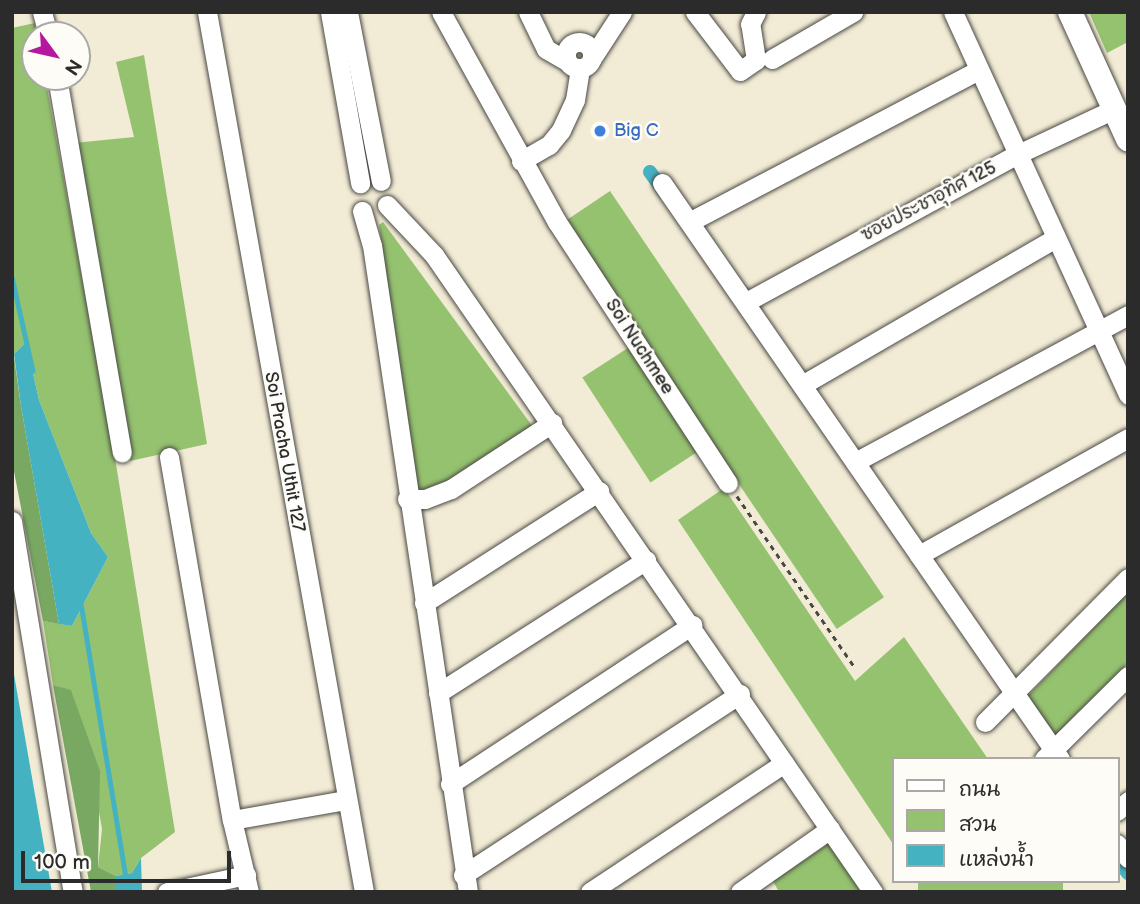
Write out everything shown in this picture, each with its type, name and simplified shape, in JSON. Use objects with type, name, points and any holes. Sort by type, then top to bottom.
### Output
[{"type":"main road","points":[[1070,12],[1128,139]]},
{"type":"street","name":"Soi Pracha Uthit 127","points":[[207,12],[364,892]]},
{"type":"street","points":[[330,12],[360,183],[355,197],[372,245],[465,883],[740,694]]},
{"type":"street","points":[[348,12],[381,181],[388,189],[387,205],[434,255],[740,694],[873,892]]},
{"type":"street","name":"Soi Nuchmee","points":[[441,12],[522,161],[728,483]]},
{"type":"street","points":[[528,12],[546,49],[580,63]]},
{"type":"street","points":[[522,161],[549,145],[561,130],[575,100],[580,63],[622,12]]},
{"type":"street","points":[[695,12],[740,71],[756,60],[750,24],[756,12]]},
{"type":"street","points":[[772,59],[853,12]]},
{"type":"street","points":[[953,12],[1128,395]]},
{"type":"street","points":[[691,221],[979,70]]},
{"type":"street","points":[[59,91],[122,452]]},
{"type":"street","name":"ซอยประชาอุทิศ 125","points":[[746,302],[1018,154],[1114,109]]},
{"type":"street","points":[[360,183],[370,178],[381,181]]},
{"type":"street","points":[[662,183],[691,221],[1014,694],[1053,756],[1128,676]]},
{"type":"street","points":[[362,211],[373,213],[387,205]]},
{"type":"street","points":[[802,385],[1056,238]]},
{"type":"street","points":[[855,463],[1097,329],[1128,315]]},
{"type":"street","points":[[407,499],[425,499],[451,489],[552,423]]},
{"type":"street","points":[[919,555],[1128,438]]},
{"type":"street","points":[[167,892],[248,884],[232,820],[169,457]]},
{"type":"street","points":[[424,603],[599,491]]},
{"type":"street","points":[[12,521],[73,892]]},
{"type":"street","points":[[438,693],[646,560]]},
{"type":"street","points":[[985,722],[1128,578]]},
{"type":"street","points":[[450,784],[692,625]]},
{"type":"street","points":[[590,892],[785,763]]},
{"type":"street","points":[[232,820],[346,800]]},
{"type":"street","points":[[740,892],[830,829]]},
{"type":"path","points":[[728,483],[856,669]]},
{"type":"green space","points":[[1089,12],[1128,12],[1128,42],[1107,53]]},
{"type":"green space","points":[[21,26],[21,91],[48,91],[116,464],[175,832],[141,858],[132,873],[116,876],[98,867],[102,829],[84,728],[71,691],[53,685],[43,621],[72,626],[108,557],[91,533],[39,400],[26,342],[14,354],[12,343],[12,28]]},
{"type":"green space","points":[[144,55],[207,444],[130,461],[74,143],[134,137],[116,62]]},
{"type":"green space","points":[[610,191],[884,597],[837,629],[563,223]]},
{"type":"green space","points":[[383,222],[533,427],[434,491],[417,489],[379,225]]},
{"type":"green space","points":[[12,343],[59,624],[43,621],[12,461]]},
{"type":"green space","points":[[631,346],[699,451],[650,482],[582,378]]},
{"type":"green space","points":[[724,488],[855,681],[904,637],[987,757],[892,757],[892,842],[678,520]]},
{"type":"green space","points":[[1128,592],[1128,663],[1054,737],[1027,697]]},
{"type":"green space","points":[[53,685],[71,690],[100,771],[98,867],[116,876],[116,892],[91,892]]},
{"type":"green space","points":[[834,840],[866,892],[779,892],[773,881]]},
{"type":"green space","points":[[918,883],[1063,883],[1063,892],[918,892]]},
{"type":"water","points":[[26,342],[39,400],[91,533],[108,557],[72,626],[59,624],[21,406],[14,354]]},
{"type":"water","points":[[12,663],[52,892],[12,892]]},
{"type":"water","points":[[141,858],[142,892],[116,892],[116,876],[132,873]]},
{"type":"waterway","points":[[650,172],[665,193]]},
{"type":"waterway","points":[[12,277],[33,371]]},
{"type":"waterway","points":[[81,603],[126,877]]},
{"type":"waterway","points":[[1119,861],[1128,873]]},
{"type":"place","name":"Big C","points":[[600,131]]}]
